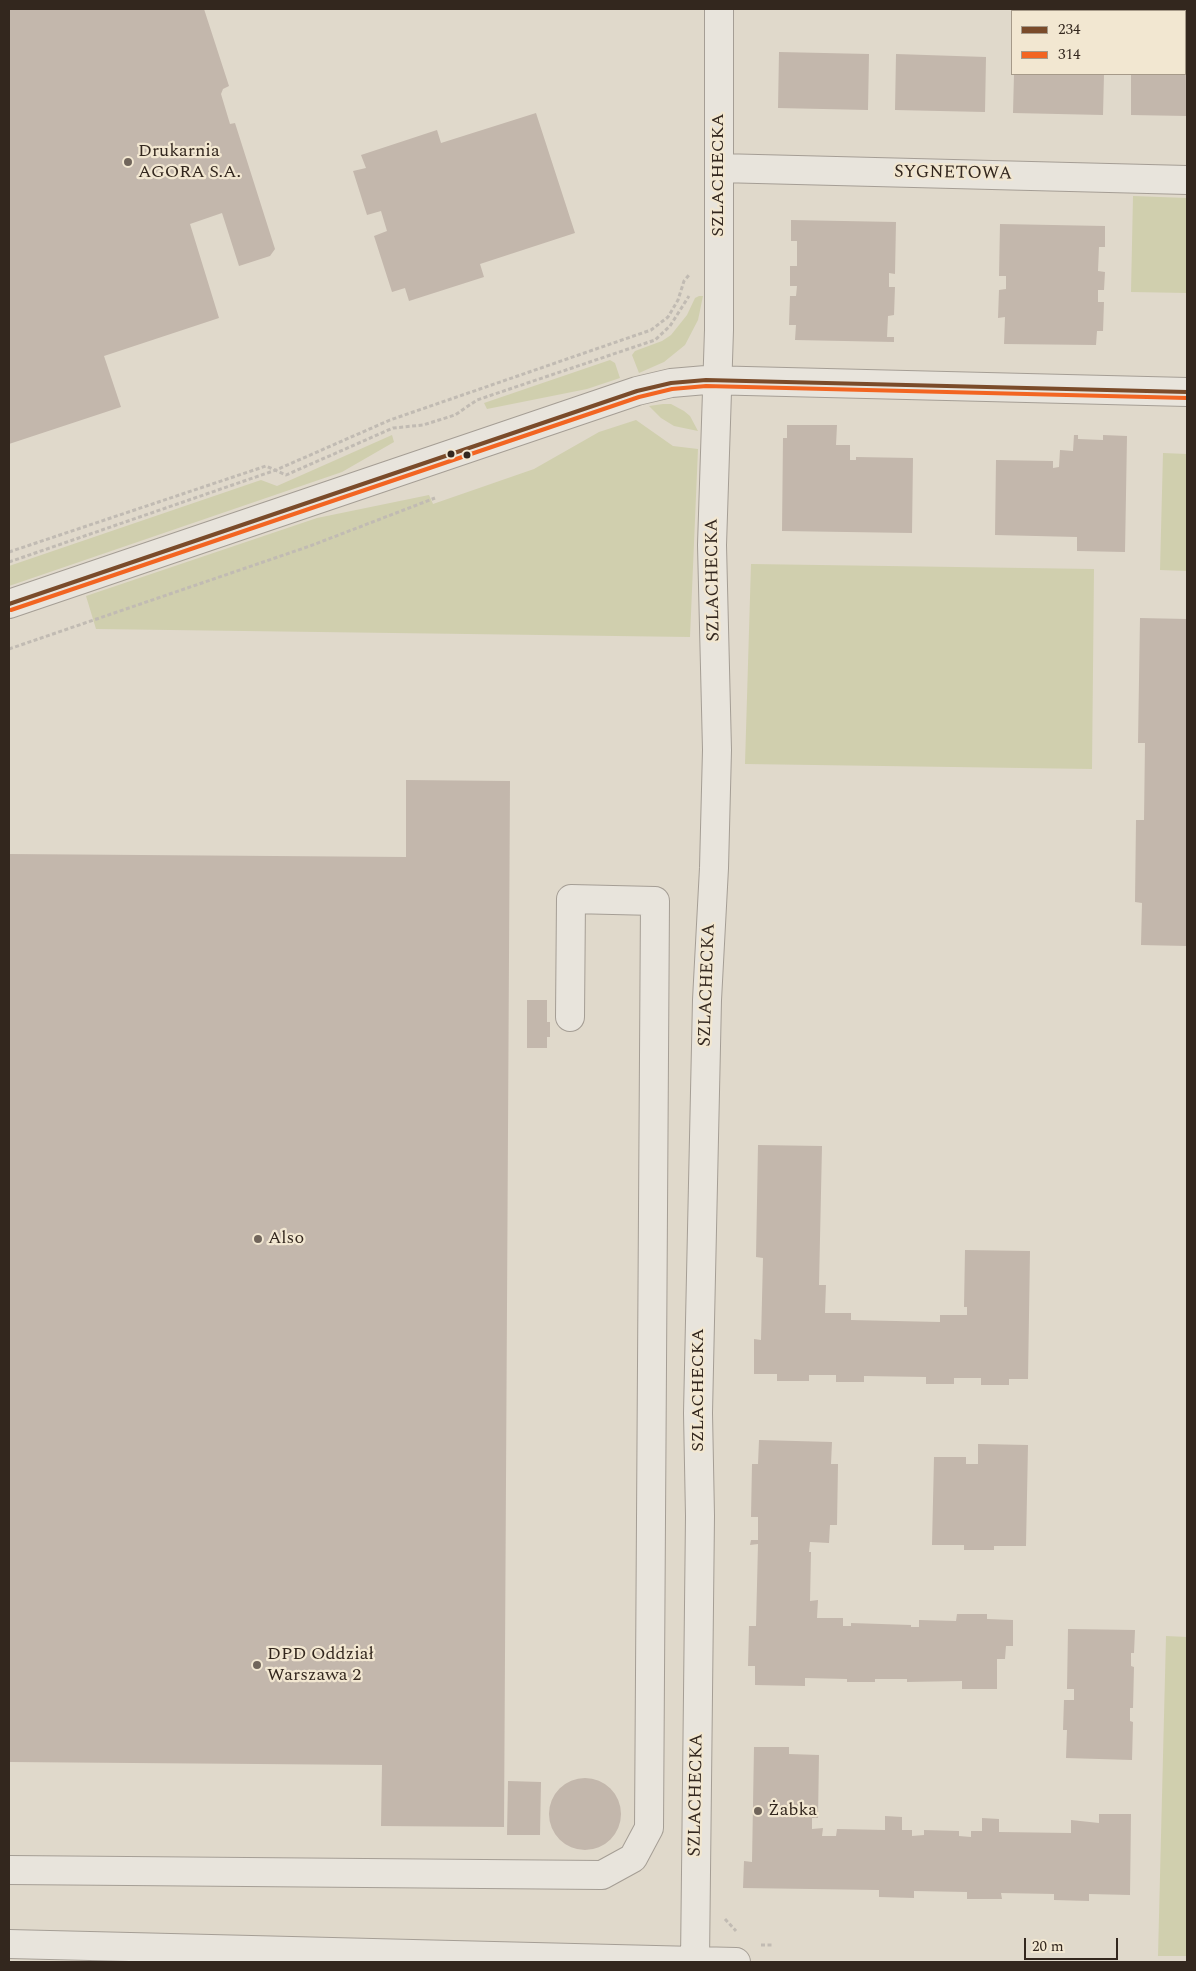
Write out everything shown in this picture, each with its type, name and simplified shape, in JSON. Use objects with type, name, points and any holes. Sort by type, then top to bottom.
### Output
[{"type":"street","name":"SZLACHECKA","points":[[695,1961],[700,1516],[698,1413],[707,1000],[714,868],[717,750],[712,545],[719,330],[720,9]]},
{"type":"street","name":"SYGNETOWA","points":[[719,168],[1187,180]]},
{"type":"street","points":[[9,604],[645,389],[680,381],[716,380],[1187,392]]},
{"type":"street","points":[[9,1870],[602,1875],[633,1858],[649,1828],[655,901],[571,898],[570,1017]]},
{"type":"street","points":[[9,1944],[736,1962]]},
{"type":"path","points":[[9,562],[276,470],[390,420],[652,330],[668,317],[678,300],[684,281],[693,273]]},
{"type":"path","points":[[9,552],[266,466],[286,475],[393,428],[423,425],[454,415],[477,400],[655,340],[670,326],[690,294]]},
{"type":"path","points":[[9,649],[310,546],[435,498]]},
{"type":"green space","points":[[1133,196],[1187,198],[1187,293],[1131,292]]},
{"type":"green space","points":[[703,296],[698,320],[685,345],[664,362],[639,373],[632,355],[635,351],[662,341],[671,335],[687,315],[695,298]]},
{"type":"green space","points":[[610,360],[615,363],[620,378],[587,389],[487,409],[484,403]]},
{"type":"green space","points":[[671,404],[684,411],[690,416],[698,431],[674,426],[661,418],[649,406]]},
{"type":"green space","points":[[636,420],[673,446],[698,449],[690,637],[96,629],[86,596],[317,518],[429,495],[433,504],[534,469],[599,432]]},
{"type":"green space","points":[[392,435],[394,442],[342,472],[9,586],[9,566],[261,480],[277,486]]},
{"type":"green space","points":[[1163,453],[1187,454],[1187,571],[1160,570]]},
{"type":"green space","points":[[751,564],[1094,569],[1092,769],[745,764]]},
{"type":"green space","points":[[1166,1636],[1187,1637],[1187,1956],[1158,1956]]},
{"type":"building","name":"Drukarnia AGORA S.A.","points":[[9,9],[204,9],[229,86],[223,89],[221,94],[230,124],[235,123],[275,249],[270,256],[239,266],[222,213],[190,224],[219,318],[104,356],[121,407],[9,444]]},
{"type":"building","points":[[779,52],[869,54],[868,110],[778,108]]},
{"type":"building","points":[[896,54],[986,57],[985,112],[895,110]]},
{"type":"building","points":[[1187,61],[1187,116],[1131,115],[1131,75],[1186,75]]},
{"type":"building","points":[[1014,75],[1104,75],[1103,115],[1013,113]]},
{"type":"building","points":[[536,113],[575,233],[480,264],[484,277],[409,301],[405,288],[392,292],[374,236],[387,231],[381,211],[367,215],[353,171],[366,168],[361,155],[437,130],[441,143]]},
{"type":"building","points":[[791,220],[896,222],[895,274],[889,273],[889,287],[895,287],[894,315],[888,316],[887,337],[894,337],[894,342],[795,340],[796,325],[789,325],[790,296],[796,296],[797,286],[790,286],[790,266],[797,266],[797,241],[791,241]]},
{"type":"building","points":[[1000,224],[1105,226],[1105,247],[1099,247],[1098,271],[1105,272],[1104,290],[1098,290],[1098,302],[1104,302],[1103,331],[1097,331],[1096,345],[1004,344],[1005,317],[998,318],[999,290],[1006,289],[1006,276],[999,276]]},
{"type":"building","points":[[787,425],[837,425],[836,445],[850,445],[850,460],[856,460],[856,457],[913,458],[912,533],[782,531],[783,438],[787,438]]},
{"type":"building","points":[[1074,435],[1078,435],[1078,439],[1103,440],[1103,435],[1127,436],[1125,552],[1077,551],[1077,537],[995,535],[996,460],[1053,461],[1053,468],[1059,467],[1060,450],[1073,451]]},
{"type":"building","points":[[1140,618],[1187,619],[1187,946],[1141,945],[1142,903],[1135,902],[1136,820],[1144,820],[1145,743],[1138,743]]},
{"type":"building","name":"Also","points":[[406,780],[510,781],[504,1827],[381,1826],[382,1765],[9,1762],[9,854],[406,857]]},
{"type":"building","points":[[527,1000],[547,1000],[547,1022],[550,1022],[550,1037],[547,1037],[547,1048],[527,1048]]},
{"type":"building","points":[[758,1145],[822,1146],[819,1285],[826,1285],[825,1313],[851,1313],[851,1320],[940,1322],[940,1315],[967,1315],[967,1307],[964,1307],[965,1250],[1030,1251],[1028,1379],[1009,1379],[1009,1385],[981,1385],[981,1378],[954,1378],[954,1384],[926,1384],[926,1377],[864,1376],[864,1382],[836,1382],[836,1375],[809,1375],[809,1381],[777,1381],[777,1374],[754,1374],[754,1339],[761,1340],[763,1258],[756,1257]]},
{"type":"building","points":[[759,1440],[832,1442],[831,1464],[838,1464],[837,1525],[830,1525],[829,1543],[810,1542],[809,1552],[811,1552],[810,1601],[818,1600],[817,1618],[843,1618],[843,1626],[851,1626],[851,1623],[911,1625],[911,1627],[919,1627],[919,1620],[956,1621],[957,1614],[987,1614],[987,1619],[1013,1620],[1013,1646],[1006,1646],[1005,1659],[997,1659],[997,1689],[962,1689],[962,1681],[907,1682],[907,1679],[875,1679],[875,1682],[847,1682],[847,1679],[805,1678],[805,1686],[755,1685],[755,1666],[748,1666],[749,1626],[756,1626],[758,1544],[750,1545],[751,1540],[758,1540],[758,1517],[751,1517],[752,1464],[758,1464]]},
{"type":"building","points":[[978,1444],[1028,1445],[1026,1546],[994,1546],[994,1550],[964,1550],[964,1545],[932,1545],[934,1457],[966,1457],[966,1464],[978,1464]]},
{"type":"building","points":[[1068,1629],[1135,1630],[1134,1653],[1131,1653],[1131,1666],[1134,1667],[1133,1708],[1130,1708],[1130,1721],[1133,1722],[1132,1760],[1066,1758],[1067,1730],[1063,1730],[1064,1700],[1074,1700],[1074,1689],[1067,1689]]},
{"type":"building","points":[[754,1747],[789,1747],[789,1754],[819,1755],[818,1818],[812,1818],[812,1829],[823,1828],[822,1836],[836,1836],[837,1829],[885,1830],[885,1816],[902,1817],[902,1830],[912,1830],[912,1836],[924,1835],[924,1830],[959,1831],[959,1836],[971,1837],[971,1831],[982,1831],[982,1818],[999,1819],[999,1832],[1071,1833],[1071,1820],[1099,1823],[1099,1814],[1131,1814],[1130,1895],[1089,1894],[1089,1901],[1054,1900],[1054,1894],[1001,1893],[1002,1899],[967,1899],[967,1892],[914,1891],[914,1898],[879,1897],[879,1890],[743,1888],[744,1861],[752,1862]]},
{"type":"building","points":[[585,1778],[605,1784],[615,1794],[621,1814],[615,1834],[605,1844],[585,1850],[565,1844],[555,1834],[549,1814],[555,1794],[565,1784]]},
{"type":"building","points":[[508,1781],[541,1782],[540,1835],[507,1835]]},
{"type":"transit line","name":"234","points":[[9,604],[637,391],[671,383],[706,380],[1187,392]]},
{"type":"transit line","name":"314","points":[[11,610],[639,397],[672,389],[706,386],[1187,398]]},
{"type":"place","name":"Drukarnia AGORA S.A.","points":[[128,162]]},
{"type":"place","name":"Also","points":[[258,1239]]},
{"type":"place","name":"DPD Oddział Warszawa 2","points":[[257,1665]]},
{"type":"place","name":"Żabka","points":[[758,1811]]}]
